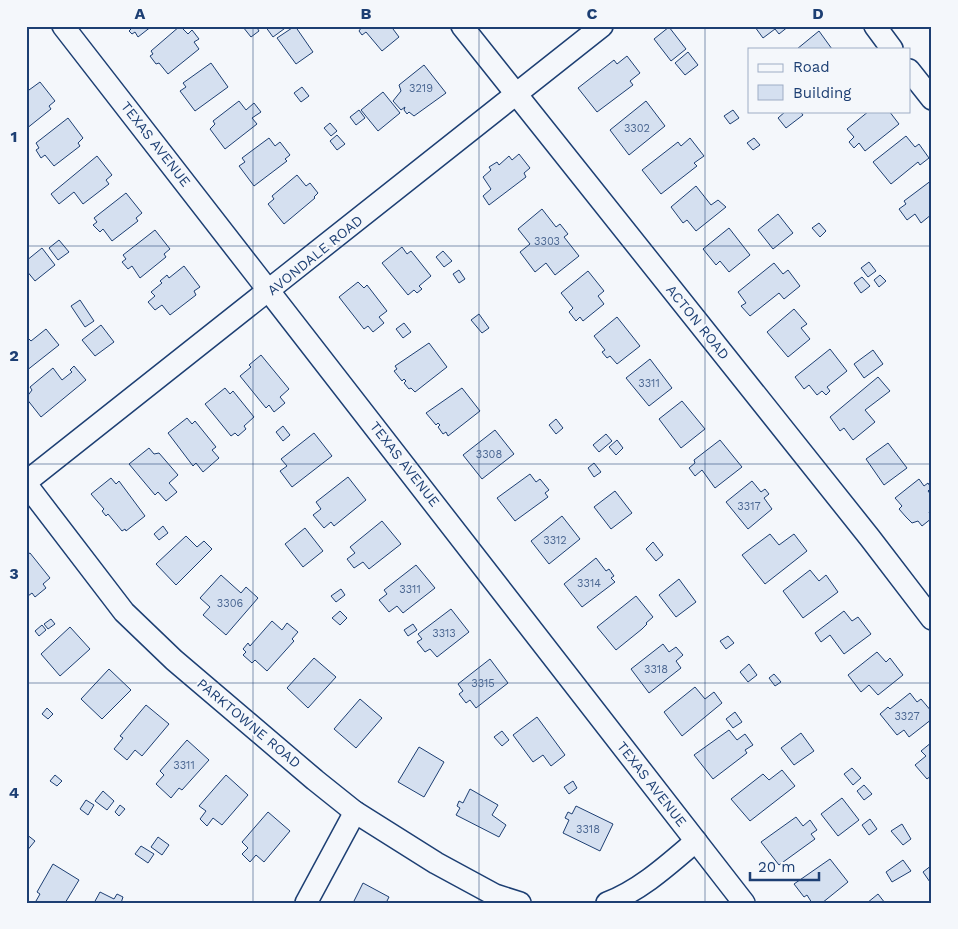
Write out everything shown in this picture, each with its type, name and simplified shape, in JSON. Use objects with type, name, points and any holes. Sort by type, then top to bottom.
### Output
[{"type":"street","name":"TEXAS AVENUE","points":[[63,26],[271,291],[744,903]]},
{"type":"street","name":"ACTON ROAD","points":[[462,26],[864,530],[932,620]]},
{"type":"street","name":"AVONDALE ROAD","points":[[26,483],[271,291],[602,26]]},
{"type":"street","points":[[875,26],[891,48]]},
{"type":"street","points":[[910,71],[932,99]]},
{"type":"street","name":"PARKTOWNE ROAD","points":[[26,483],[124,612],[174,660],[355,812],[461,878],[505,899],[520,903]]},
{"type":"street","points":[[306,903],[355,812]]},
{"type":"street","points":[[607,903],[624,896],[668,865],[696,841]]},
{"type":"building","points":[[130,26],[152,26],[138,37],[135,32],[132,34],[129,31],[131,29]]},
{"type":"building","points":[[180,26],[188,34],[192,30],[199,39],[194,42],[199,49],[168,74],[150,56],[153,54],[151,51]]},
{"type":"building","points":[[256,26],[259,31],[251,37],[243,27]]},
{"type":"building","points":[[265,26],[288,26],[273,37]]},
{"type":"building","points":[[295,26],[313,52],[296,64],[277,38]]},
{"type":"building","points":[[360,26],[395,26],[393,29],[399,37],[382,51],[366,32],[362,35],[359,31]]},
{"type":"building","points":[[789,26],[779,34],[775,29],[763,38],[755,27]]},
{"type":"building","points":[[669,27],[686,49],[671,61],[654,39]]},
{"type":"building","points":[[819,31],[831,48],[798,48]]},
{"type":"building","points":[[688,52],[698,65],[685,75],[675,63]]},
{"type":"building","points":[[627,56],[640,73],[630,81],[633,85],[597,112],[578,88],[614,60],[617,64]]},
{"type":"building","points":[[211,63],[228,87],[195,111],[180,91],[186,87],[183,83]]},
{"type":"building","points":[[424,65],[446,93],[414,116],[409,112],[407,114],[404,110],[405,107],[401,110],[393,101],[401,91],[399,85]]},
{"type":"building","points":[[40,82],[55,101],[49,106],[51,109],[26,129],[26,86],[29,90]]},
{"type":"building","points":[[302,87],[309,96],[301,102],[294,93]]},
{"type":"building","points":[[383,92],[400,113],[378,131],[361,110]]},
{"type":"building","points":[[239,101],[246,110],[254,103],[261,112],[252,118],[257,124],[225,149],[210,129],[215,124],[213,121]]},
{"type":"building","points":[[646,101],[665,126],[629,155],[610,130]]},
{"type":"building","points":[[359,110],[365,118],[356,125],[350,117]]},
{"type":"building","points":[[733,110],[739,118],[730,124],[724,116]]},
{"type":"building","points":[[785,112],[801,112],[803,115],[786,128],[778,118]]},
{"type":"building","points":[[868,112],[890,112],[899,124],[865,151],[859,143],[854,148],[849,142],[854,137],[847,129]]},
{"type":"building","points":[[68,118],[83,138],[78,143],[80,146],[54,166],[45,155],[41,158],[36,150],[39,148],[36,143]]},
{"type":"building","points":[[330,123],[337,131],[331,136],[324,128]]},
{"type":"building","points":[[337,135],[345,144],[337,150],[330,141]]},
{"type":"building","points":[[906,136],[915,147],[919,144],[929,158],[920,165],[918,162],[891,184],[873,162]]},
{"type":"building","points":[[269,138],[275,146],[280,142],[290,155],[285,159],[287,161],[254,186],[239,166],[245,162],[242,158]]},
{"type":"building","points":[[690,138],[704,156],[694,163],[697,166],[661,194],[642,170],[678,142],[681,146]]},
{"type":"building","points":[[754,138],[760,145],[753,150],[747,143]]},
{"type":"building","points":[[519,154],[530,168],[524,173],[526,177],[489,205],[483,196],[491,189],[483,177],[491,170],[489,167],[497,162],[499,165],[509,156],[512,160]]},
{"type":"building","points":[[97,156],[112,175],[106,180],[109,184],[83,204],[74,192],[59,204],[51,194]]},
{"type":"building","points":[[297,175],[306,186],[310,183],[318,193],[315,198],[284,224],[268,204],[274,199],[272,196]]},
{"type":"building","points":[[932,180],[932,214],[921,223],[915,214],[907,220],[899,209],[906,204],[904,201]]},
{"type":"building","points":[[696,186],[711,205],[718,200],[726,207],[696,231],[687,220],[683,223],[671,207]]},
{"type":"building","points":[[126,193],[142,213],[136,218],[138,221],[112,241],[103,229],[100,232],[93,225],[97,222],[94,218]]},
{"type":"building","points":[[542,209],[556,227],[560,224],[568,234],[564,237],[579,256],[555,275],[546,263],[535,272],[520,252],[530,244],[518,229]]},
{"type":"building","points":[[778,214],[793,233],[773,249],[758,230]]},
{"type":"building","points":[[819,223],[826,231],[820,237],[812,228]]},
{"type":"building","points":[[729,228],[750,255],[729,272],[720,261],[716,265],[703,249]]},
{"type":"building","points":[[155,230],[170,249],[164,254],[166,257],[140,278],[132,266],[128,269],[122,262],[126,259],[123,255]]},
{"type":"building","points":[[59,240],[69,252],[58,260],[49,248]]},
{"type":"building","points":[[402,247],[407,254],[411,251],[431,276],[419,286],[422,289],[417,293],[414,290],[408,295],[382,263]]},
{"type":"building","points":[[42,248],[55,265],[35,281],[26,270],[26,261]]},
{"type":"building","points":[[443,251],[452,261],[444,267],[436,257]]},
{"type":"building","points":[[869,262],[876,271],[868,277],[861,268]]},
{"type":"building","points":[[774,263],[783,274],[788,270],[800,286],[784,299],[779,293],[750,316],[741,306],[746,303],[738,292]]},
{"type":"building","points":[[184,266],[200,287],[194,291],[196,295],[170,315],[162,305],[155,310],[148,302],[155,296],[151,292],[162,283],[160,281],[167,275],[169,278]]},
{"type":"building","points":[[459,270],[465,279],[459,283],[453,274]]},
{"type":"building","points":[[588,271],[604,291],[598,296],[604,304],[583,321],[580,317],[576,321],[569,312],[573,308],[561,293]]},
{"type":"building","points":[[880,275],[886,281],[879,287],[874,280]]},
{"type":"building","points":[[862,277],[870,286],[861,293],[854,283]]},
{"type":"building","points":[[358,282],[364,288],[367,285],[387,311],[379,317],[384,323],[373,332],[368,326],[364,329],[339,297]]},
{"type":"building","points":[[80,300],[94,321],[85,327],[71,306]]},
{"type":"building","points":[[794,309],[807,324],[801,328],[810,339],[788,357],[767,332]]},
{"type":"building","points":[[479,314],[489,328],[482,333],[471,320]]},
{"type":"building","points":[[617,317],[640,346],[617,364],[610,356],[607,358],[602,352],[605,350],[594,336]]},
{"type":"building","points":[[404,323],[411,332],[403,338],[396,329]]},
{"type":"building","points":[[101,325],[114,342],[95,356],[82,340]]},
{"type":"building","points":[[46,329],[59,345],[26,371],[26,336],[31,341]]},
{"type":"building","points":[[429,343],[447,367],[415,392],[411,388],[409,389],[404,383],[406,381],[404,379],[402,381],[394,371],[397,369],[395,366]]},
{"type":"building","points":[[830,349],[847,371],[827,387],[830,391],[826,395],[822,391],[817,395],[809,385],[804,389],[795,377]]},
{"type":"building","points":[[873,350],[883,364],[864,378],[854,364]]},
{"type":"building","points":[[261,355],[289,389],[280,397],[285,403],[274,412],[269,405],[266,408],[240,376]]},
{"type":"building","points":[[650,359],[672,388],[649,406],[626,378]]},
{"type":"building","points":[[74,366],[86,380],[41,417],[26,398],[32,390],[30,387],[53,368],[62,380],[72,372],[70,370]]},
{"type":"building","points":[[878,377],[890,391],[865,410],[875,422],[853,440],[844,428],[840,431],[830,417]]},
{"type":"building","points":[[225,388],[230,394],[233,391],[254,417],[244,426],[246,429],[238,436],[235,433],[231,436],[205,404]]},
{"type":"building","points":[[462,388],[480,411],[448,436],[446,432],[443,434],[438,427],[440,425],[438,423],[436,425],[426,413]]},
{"type":"building","points":[[682,401],[705,429],[681,448],[659,419]]},
{"type":"building","points":[[187,418],[192,424],[195,421],[216,447],[212,450],[219,458],[203,472],[196,463],[193,466],[168,433]]},
{"type":"building","points":[[556,419],[563,428],[556,434],[549,425]]},
{"type":"building","points":[[283,426],[290,435],[283,441],[276,432]]},
{"type":"building","points":[[495,430],[514,454],[482,479],[463,455]]},
{"type":"building","points":[[314,433],[332,456],[292,487],[280,471],[287,466],[281,459]]},
{"type":"building","points":[[606,434],[612,441],[599,452],[593,445]]},
{"type":"building","points":[[617,440],[623,448],[616,455],[609,447]]},
{"type":"building","points":[[720,440],[742,467],[715,488],[702,470],[695,476],[689,468],[695,463],[694,460]]},
{"type":"building","points":[[888,443],[907,468],[884,485],[866,459]]},
{"type":"building","points":[[149,448],[154,454],[159,453],[178,475],[169,483],[177,492],[166,501],[158,492],[155,495],[129,464]]},
{"type":"building","points":[[594,463],[601,472],[594,477],[588,468]]},
{"type":"building","points":[[530,474],[536,482],[540,479],[549,490],[545,493],[548,497],[515,521],[497,498]]},
{"type":"building","points":[[348,477],[366,500],[334,526],[331,522],[324,528],[313,515],[321,509],[316,502]]},
{"type":"building","points":[[111,478],[116,484],[119,481],[145,516],[126,531],[125,529],[122,531],[108,514],[106,516],[102,511],[104,509],[91,494]]},
{"type":"building","points":[[919,479],[924,486],[928,483],[931,488],[928,491],[932,496],[932,510],[929,512],[932,518],[922,526],[918,521],[912,523],[906,517],[899,509],[902,506],[895,498]]},
{"type":"building","points":[[752,481],[761,492],[765,489],[769,494],[764,498],[772,509],[748,529],[726,502]]},
{"type":"building","points":[[615,491],[632,513],[611,529],[594,507]]},
{"type":"building","points":[[562,516],[580,539],[549,564],[531,541]]},
{"type":"building","points":[[382,521],[401,544],[369,569],[363,562],[354,568],[347,559],[355,553],[350,547]]},
{"type":"building","points":[[163,526],[168,533],[159,540],[154,534]]},
{"type":"building","points":[[305,528],[323,551],[303,567],[285,544]]},
{"type":"building","points":[[770,534],[779,545],[794,534],[807,551],[765,584],[742,555]]},
{"type":"building","points":[[186,536],[197,547],[204,541],[212,549],[176,585],[156,564]]},
{"type":"building","points":[[653,542],[663,555],[656,561],[646,549]]},
{"type":"building","points":[[30,553],[50,578],[43,584],[46,588],[35,597],[32,593],[28,596],[26,594],[26,555]]},
{"type":"building","points":[[596,558],[606,571],[609,569],[614,576],[611,578],[615,582],[582,607],[564,584]]},
{"type":"building","points":[[416,565],[435,588],[403,613],[397,606],[389,612],[379,600],[387,594],[384,590]]},
{"type":"building","points":[[810,570],[819,581],[826,575],[838,592],[803,618],[783,591]]},
{"type":"building","points":[[221,575],[241,593],[246,587],[258,598],[226,635],[203,615],[210,607],[200,598]]},
{"type":"building","points":[[679,579],[696,602],[676,617],[659,595]]},
{"type":"building","points":[[341,589],[345,595],[336,602],[331,596]]},
{"type":"building","points":[[636,596],[653,617],[642,629],[616,650],[597,627]]},
{"type":"building","points":[[451,609],[469,632],[437,657],[430,649],[425,652],[417,642],[422,639],[418,634]]},
{"type":"building","points":[[340,611],[347,618],[340,625],[332,618]]},
{"type":"building","points":[[844,611],[852,621],[858,617],[871,634],[844,654],[830,635],[821,642],[815,633]]},
{"type":"building","points":[[51,619],[55,624],[48,629],[44,624]]},
{"type":"building","points":[[272,621],[282,630],[287,623],[298,632],[292,639],[294,641],[267,671],[255,660],[252,663],[243,655],[246,652],[243,649],[248,643],[250,646]]},
{"type":"building","points":[[413,624],[417,630],[408,636],[404,630]]},
{"type":"building","points":[[42,625],[46,630],[39,636],[35,631]]},
{"type":"building","points":[[70,627],[90,649],[60,676],[41,654]]},
{"type":"building","points":[[728,636],[734,643],[726,649],[720,641]]},
{"type":"building","points":[[663,644],[669,652],[676,647],[683,655],[676,661],[681,668],[649,693],[631,669]]},
{"type":"building","points":[[877,652],[886,662],[890,658],[903,675],[878,695],[869,685],[861,692],[848,675]]},
{"type":"building","points":[[314,658],[336,677],[308,708],[287,688]]},
{"type":"building","points":[[490,659],[508,683],[476,708],[470,700],[466,703],[459,694],[463,691],[458,684]]},
{"type":"building","points":[[749,664],[757,675],[748,682],[740,672]]},
{"type":"building","points":[[109,669],[131,690],[102,719],[81,699]]},
{"type":"building","points":[[774,674],[781,682],[775,686],[769,678]]},
{"type":"building","points":[[695,687],[705,699],[714,692],[722,703],[682,736],[664,712]]},
{"type":"building","points":[[910,693],[917,702],[921,699],[932,712],[932,719],[909,737],[904,730],[897,735],[880,714],[888,707],[890,709]]},
{"type":"building","points":[[360,699],[382,718],[356,748],[334,729]]},
{"type":"building","points":[[146,705],[169,724],[142,756],[135,750],[127,760],[114,749],[123,738],[120,736]]},
{"type":"building","points":[[47,708],[53,714],[48,719],[42,714]]},
{"type":"building","points":[[735,712],[742,722],[733,728],[726,719]]},
{"type":"building","points":[[537,717],[565,755],[551,766],[543,755],[533,762],[513,735]]},
{"type":"building","points":[[729,730],[737,740],[745,734],[753,745],[745,750],[747,753],[713,779],[694,755]]},
{"type":"building","points":[[502,731],[509,740],[502,746],[494,737]]},
{"type":"building","points":[[801,733],[814,751],[794,765],[781,748]]},
{"type":"building","points":[[187,740],[209,760],[182,790],[179,788],[171,798],[156,784],[164,775],[160,771]]},
{"type":"building","points":[[932,742],[932,775],[927,779],[915,765],[926,756],[921,751]]},
{"type":"building","points":[[419,747],[444,762],[424,797],[398,782]]},
{"type":"building","points":[[852,768],[861,778],[853,785],[844,774]]},
{"type":"building","points":[[782,770],[795,786],[750,821],[731,799],[763,774],[769,780]]},
{"type":"building","points":[[55,775],[62,781],[57,786],[50,781]]},
{"type":"building","points":[[226,775],[248,795],[222,825],[213,818],[207,826],[200,819],[206,811],[199,806]]},
{"type":"building","points":[[573,781],[577,788],[569,794],[564,787]]},
{"type":"building","points":[[864,785],[872,794],[864,800],[857,791]]},
{"type":"building","points":[[470,789],[498,805],[492,815],[506,825],[499,837],[456,815],[460,808],[457,806],[459,801],[463,803]]},
{"type":"building","points":[[103,791],[114,801],[107,810],[95,801]]},
{"type":"building","points":[[842,798],[859,820],[838,836],[821,814]]},
{"type":"building","points":[[86,800],[94,805],[88,815],[80,809]]},
{"type":"building","points":[[120,805],[125,809],[119,816],[115,812]]},
{"type":"building","points":[[576,806],[613,824],[600,851],[563,833],[569,820],[565,818],[568,812],[572,814]]},
{"type":"building","points":[[268,812],[290,831],[264,862],[256,855],[250,862],[242,854],[248,848],[242,842]]},
{"type":"building","points":[[796,817],[803,826],[810,820],[817,830],[811,834],[815,839],[779,865],[761,842]]},
{"type":"building","points":[[870,819],[877,829],[869,835],[862,825]]},
{"type":"building","points":[[902,824],[911,839],[903,845],[891,831]]},
{"type":"building","points":[[26,834],[35,841],[26,852]]},
{"type":"building","points":[[158,837],[169,845],[162,855],[151,847]]},
{"type":"building","points":[[141,846],[154,854],[148,863],[135,854]]},
{"type":"building","points":[[830,859],[848,882],[822,903],[812,903],[807,895],[804,897],[794,884]]},
{"type":"building","points":[[903,860],[911,871],[892,882],[886,872]]},
{"type":"building","points":[[53,864],[79,880],[65,903],[39,903],[36,901],[40,894],[37,892]]},
{"type":"building","points":[[932,865],[932,885],[923,872]]},
{"type":"building","points":[[363,883],[389,897],[386,903],[353,903]]},
{"type":"building","points":[[100,892],[114,899],[117,894],[123,897],[121,903],[94,903]]},
{"type":"building","points":[[878,894],[885,903],[867,903]]}]
